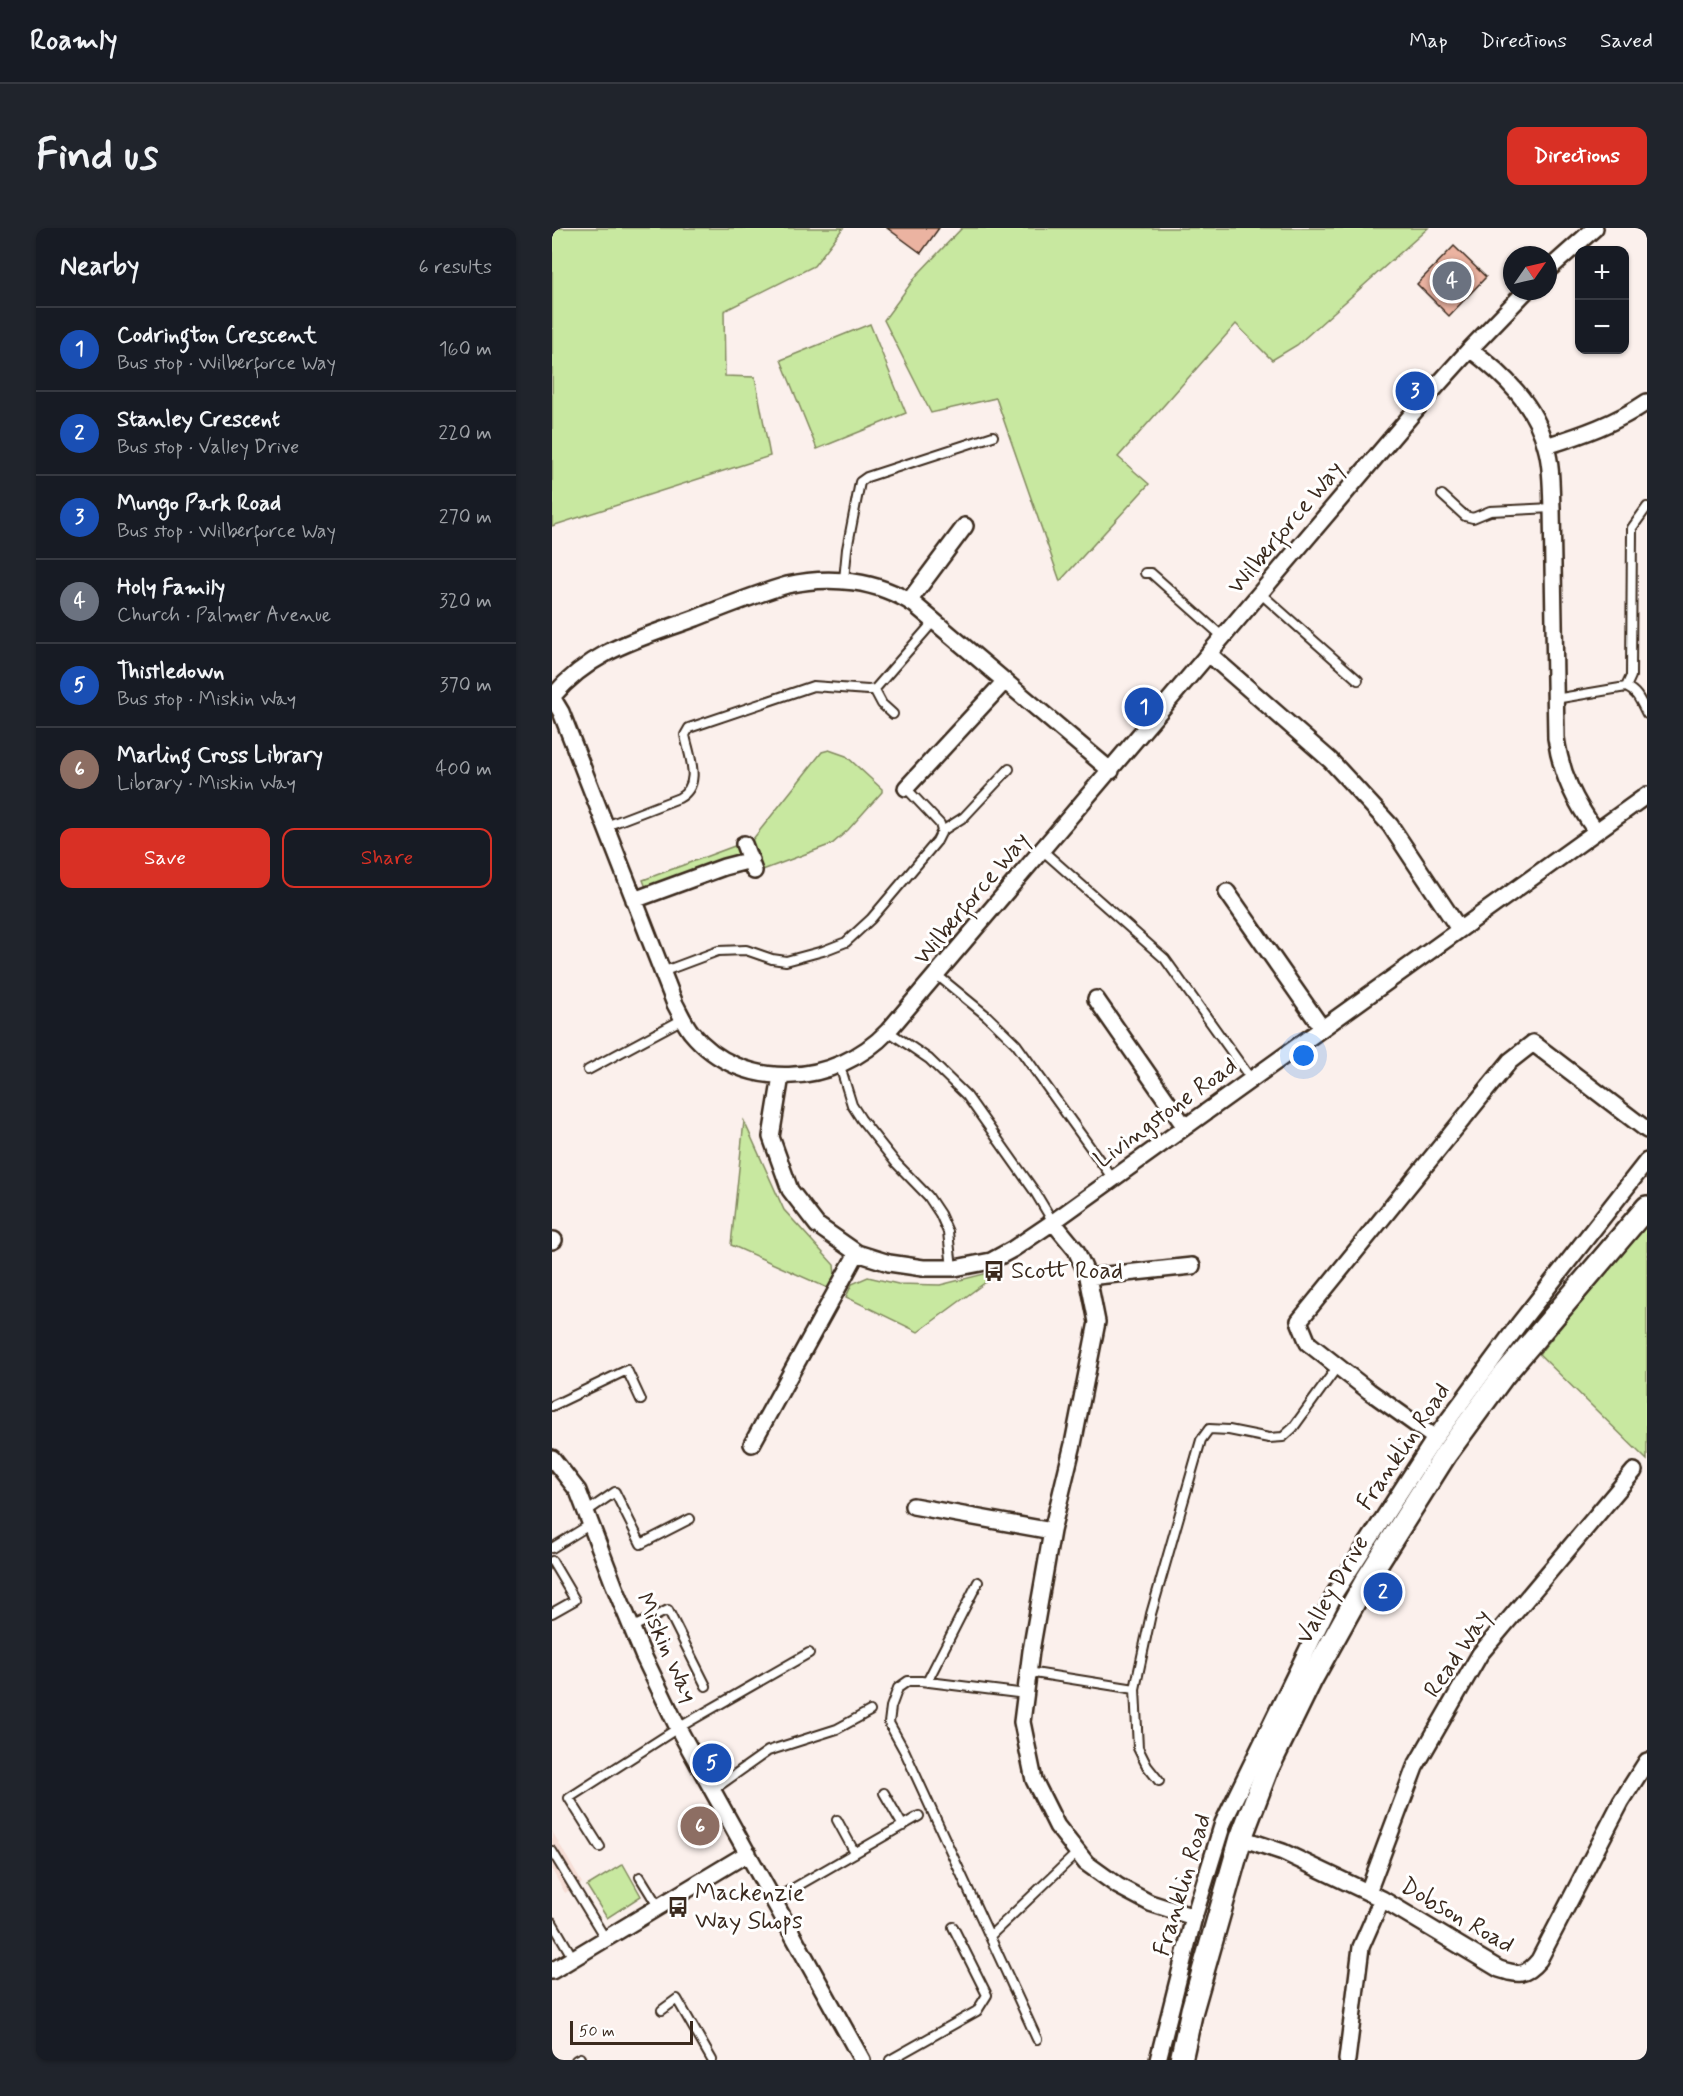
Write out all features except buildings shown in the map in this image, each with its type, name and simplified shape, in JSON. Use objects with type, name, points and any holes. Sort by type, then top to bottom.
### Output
[{"type":"street","points":[[1557,262],[1595,228]]},
{"type":"street","name":"Wilberforce Way","points":[[552,697],[561,712],[662,972],[683,1019],[700,1041],[728,1061],[758,1072],[781,1076],[816,1073],[840,1066],[866,1051],[888,1031],[1470,349],[1517,300]]},
{"type":"street","points":[[1470,349],[1492,366],[1519,393],[1538,425],[1546,446],[1552,508],[1556,738],[1562,767],[1581,810],[1596,831]]},
{"type":"street","points":[[1546,446],[1599,428],[1647,402]]},
{"type":"street","points":[[909,601],[965,526]]},
{"type":"street","points":[[552,697],[587,663],[625,643],[783,586],[811,580],[844,580],[869,586],[909,601],[935,620],[1111,771]]},
{"type":"street","points":[[1209,654],[1330,760],[1390,825],[1459,929]]},
{"type":"street","points":[[906,789],[1005,681]]},
{"type":"street","name":"Livingstone Road","points":[[781,1076],[771,1137],[790,1190],[817,1225],[857,1253],[889,1263],[923,1268],[952,1268],[991,1261],[1053,1222],[1647,795]]},
{"type":"street","points":[[634,900],[724,867],[752,865],[744,844]]},
{"type":"street","points":[[1227,892],[1322,1028]]},
{"type":"street","points":[[1096,999],[1185,1127]]},
{"type":"street","points":[[1435,1438],[1308,1343],[1299,1321],[1510,1061],[1533,1043],[1647,1130]]},
{"type":"street","name":"Franklin Road","points":[[1158,2060],[1194,1917],[1223,1823],[1335,1593],[1435,1438],[1518,1324],[1647,1161]]},
{"type":"street","name":"Valley Drive","points":[[1181,2060],[1192,2010],[1241,1838],[1267,1770],[1311,1680],[1367,1578],[1446,1454],[1503,1376],[1647,1207]]},
{"type":"street","points":[[1053,1222],[1076,1250],[1088,1277],[1097,1322],[1073,1444],[1052,1531],[1028,1672],[1022,1722],[1034,1780],[1057,1826],[1086,1863],[1118,1886],[1150,1903],[1194,1917]]},
{"type":"street","points":[[753,1444],[857,1253]]},
{"type":"street","points":[[1088,1277],[1192,1266]]},
{"type":"street","name":"Miskin Way","points":[[552,1458],[578,1491],[631,1628],[678,1728],[862,2060]]},
{"type":"street","name":"Read Way","points":[[1347,2060],[1361,1947],[1415,1767],[1480,1654],[1634,1471]]},
{"type":"street","points":[[913,1506],[1052,1531]]},
{"type":"street","name":"Dobson Road","points":[[1241,1838],[1283,1852],[1375,1895],[1499,1969],[1512,1973],[1523,1973],[1532,1969],[1547,1945],[1621,1802],[1647,1761]]},
{"type":"street","points":[[552,1971],[748,1853]]},
{"type":"lane","points":[[844,580],[847,549],[860,482],[873,475],[993,436]]},
{"type":"lane","points":[[1442,495],[1466,516],[1473,519],[1490,512],[1552,508]]},
{"type":"lane","points":[[1626,687],[1631,676],[1632,528],[1647,507]]},
{"type":"lane","points":[[1145,573],[1149,571],[1223,637]]},
{"type":"lane","points":[[1260,593],[1359,680]]},
{"type":"lane","points":[[606,826],[679,798],[687,792],[693,778],[685,736],[689,728],[813,686],[874,689],[881,684],[935,620]]},
{"type":"lane","points":[[1555,699],[1626,687],[1637,694],[1647,714]]},
{"type":"lane","points":[[874,689],[882,704],[893,714]]},
{"type":"lane","points":[[662,972],[722,950],[746,950],[786,961],[824,951],[848,940],[866,924],[908,876],[937,841],[942,831],[964,818],[1009,769]]},
{"type":"lane","points":[[906,789],[940,824],[942,831]]},
{"type":"lane","points":[[1042,850],[1165,959],[1251,1079]]},
{"type":"lane","points":[[937,975],[1017,1044],[1113,1179]]},
{"type":"lane","points":[[588,1070],[683,1019]]},
{"type":"lane","points":[[888,1031],[929,1059],[968,1096],[1035,1192],[1053,1222]]},
{"type":"lane","points":[[840,1066],[852,1105],[861,1119],[928,1196],[940,1214],[948,1232],[952,1268]]},
{"type":"lane","points":[[1159,1781],[1147,1766],[1138,1748],[1135,1689],[1150,1614],[1201,1440],[1209,1429],[1229,1430],[1269,1438],[1282,1437],[1293,1428],[1338,1366]]},
{"type":"lane","points":[[552,1406],[627,1370],[641,1400]]},
{"type":"lane","points":[[552,1548],[615,1492],[641,1544],[690,1519]]},
{"type":"lane","points":[[552,1561],[575,1600],[552,1613]]},
{"type":"lane","points":[[927,1682],[978,1582]]},
{"type":"lane","points":[[631,1628],[668,1610],[706,1686]]},
{"type":"lane","points":[[600,1847],[569,1798],[678,1728],[809,1653]]},
{"type":"lane","points":[[1028,1672],[1135,1689]]},
{"type":"lane","points":[[1026,1694],[908,1681],[898,1688],[891,1707],[889,1723],[1037,2039]]},
{"type":"lane","points":[[713,1790],[768,1751],[837,1729],[870,1711]]},
{"type":"lane","points":[[885,1793],[903,1826]]},
{"type":"lane","points":[[773,1900],[919,1816]]},
{"type":"lane","points":[[837,1820],[855,1853]]},
{"type":"lane","points":[[552,1851],[604,1938]]},
{"type":"lane","points":[[990,1936],[1078,1852]]},
{"type":"lane","points":[[640,1877],[658,1906]]},
{"type":"lane","points":[[552,1922],[573,1958]]},
{"type":"lane","points":[[890,2060],[977,2011],[987,1995],[953,1927]]},
{"type":"lane","points":[[662,2010],[677,1999],[712,2060]]},
{"type":"shaded area","points":[[552,1831],[582,1883],[565,1893],[552,1870]]},
{"type":"green space","points":[[552,228],[843,228],[814,266],[724,311],[725,376],[755,377],[770,456],[552,526]]},
{"type":"green space","points":[[962,228],[1428,228],[1297,345],[1272,360],[1236,324],[1118,457],[1149,484],[1060,581],[996,398],[931,413],[884,320],[917,275]]},
{"type":"green space","points":[[870,324],[906,413],[817,449],[781,360]]},
{"type":"green space","points":[[829,750],[846,756],[882,789],[882,792],[848,830],[832,844],[760,871],[749,842],[822,752]]},
{"type":"green space","points":[[740,844],[738,857],[647,890],[643,880]]},
{"type":"green space","points":[[744,1121],[784,1210],[834,1265],[835,1276],[830,1289],[731,1245]]},
{"type":"green space","points":[[1647,1222],[1647,1460],[1539,1354]]},
{"type":"green space","points":[[992,1272],[994,1276],[918,1332],[846,1297],[852,1284],[868,1277],[898,1284],[940,1285]]},
{"type":"green space","points":[[623,1864],[641,1896],[607,1918],[587,1886]]},
{"type":"place","name":"Holy Family","points":[[1452,281]]},
{"type":"place","name":"Mungo Park Road","points":[[1415,391]]},
{"type":"place","name":"Codrington Crescent","points":[[1144,707]]},
{"type":"place","name":"Scott Road","points":[[994,1271]]},
{"type":"place","name":"Stanley Crescent","points":[[1383,1592]]},
{"type":"place","name":"Thistledown","points":[[712,1763]]},
{"type":"place","name":"Marling Cross Library","points":[[700,1826]]},
{"type":"place","name":"Mackenzie Way Shops","points":[[678,1907]]}]
